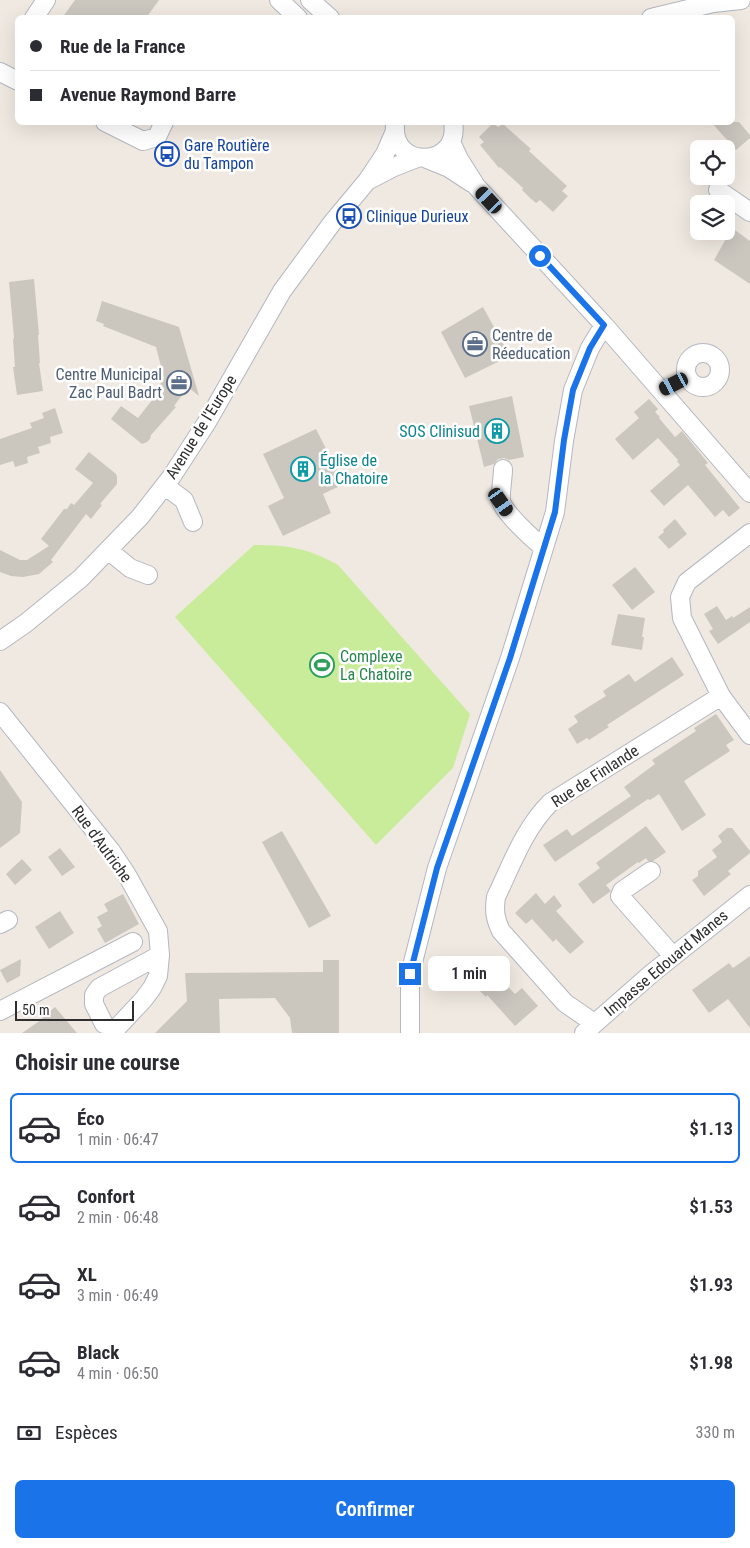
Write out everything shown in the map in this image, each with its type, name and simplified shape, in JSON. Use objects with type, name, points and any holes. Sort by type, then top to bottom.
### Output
[{"type":"street","points":[[36,15],[46,0]]},
{"type":"street","points":[[279,0],[295,15]]},
{"type":"street","points":[[310,0],[327,15]]},
{"type":"street","points":[[663,15],[712,3],[741,0]]},
{"type":"street","points":[[0,72],[15,80]]},
{"type":"street","points":[[111,125],[143,141],[158,137],[163,125]]},
{"type":"street","points":[[395,127],[397,140],[409,154],[449,168],[476,186]]},
{"type":"street","name":"Avenue de l'Europe","points":[[0,641],[26,623],[81,578],[140,517],[165,486],[207,422],[282,291],[332,223],[367,182],[385,154],[395,127]]},
{"type":"street","points":[[454,130],[459,159],[476,186],[604,325],[750,492]]},
{"type":"street","name":"Avenue de l'Europe","points":[[367,182],[394,167],[441,154],[447,149],[454,130]]},
{"type":"street","points":[[718,190],[750,212]]},
{"type":"street","points":[[410,1033],[410,974],[437,868],[510,658],[555,512],[564,440],[573,390],[590,348],[604,325]]},
{"type":"street","points":[[661,390],[686,377]]},
{"type":"street","points":[[503,470],[501,502],[529,536],[544,548]]},
{"type":"street","points":[[165,486],[184,500],[193,522]]},
{"type":"street","points":[[750,533],[687,582],[680,597],[682,618],[721,696],[750,735]]},
{"type":"street","points":[[108,550],[130,568],[148,575]]},
{"type":"street","name":"Rue de Finlande","points":[[589,1028],[501,931],[494,909],[496,896],[529,828],[538,814],[550,803],[721,696]]},
{"type":"street","name":"Rue d'Autriche","points":[[0,712],[111,851],[127,875],[158,931],[160,955],[158,976],[143,1000],[130,1015],[116,1016],[103,1030]]},
{"type":"street","points":[[651,871],[622,891],[620,896],[673,956]]},
{"type":"street","name":"Impasse Edouard Manes","points":[[589,1028],[673,956],[750,895]]},
{"type":"street","points":[[0,1011],[133,942]]},
{"type":"street","points":[[103,1030],[94,1004],[94,995],[98,988],[160,955]]},
{"type":"green space","name":"Complexe La Chatoire","points":[[254,545],[278,546],[307,551],[338,565],[470,714],[453,768],[376,845],[175,617]]},
{"type":"building","points":[[75,0],[159,0],[148,15],[64,15]]},
{"type":"building","points":[[735,122],[739,122],[750,135],[750,138],[736,150],[735,140],[727,140],[714,125],[735,125]]},
{"type":"building","points":[[491,125],[498,127],[504,125],[567,186],[562,191],[568,196],[553,212],[540,200],[536,203],[522,190],[523,188],[499,168],[480,145],[484,142],[479,137]]},
{"type":"building","points":[[735,230],[750,241],[750,284],[714,260],[725,240],[735,240]]},
{"type":"building","points":[[34,279],[39,335],[39,363],[43,391],[17,395],[13,367],[15,367],[14,338],[9,282]]},
{"type":"building","points":[[102,301],[179,327],[199,396],[188,387],[174,406],[176,407],[151,435],[150,439],[142,444],[111,419],[121,406],[138,418],[156,395],[154,394],[164,378],[156,347],[103,326],[104,324],[96,321]]},
{"type":"building","name":"Centre de Réeducation","points":[[483,307],[510,356],[465,378],[441,332]]},
{"type":"building","name":"SOS Clinisud","points":[[512,396],[524,457],[509,460],[504,458],[498,459],[494,464],[484,467],[469,406]]},
{"type":"building","points":[[649,399],[658,409],[655,412],[659,418],[675,437],[682,431],[708,463],[705,465],[740,508],[729,517],[723,510],[715,517],[688,485],[664,506],[650,491],[680,465],[678,460],[658,438],[633,460],[615,439],[639,418],[634,412]]},
{"type":"building","points":[[55,408],[63,433],[50,437],[51,443],[38,447],[40,453],[27,457],[28,463],[15,467],[13,461],[0,465],[0,439],[32,428],[30,423],[44,418],[42,413]]},
{"type":"building","name":"Église de la Chatoire","points":[[316,429],[344,484],[323,494],[331,513],[283,536],[268,506],[284,498],[263,454]]},
{"type":"building","points":[[89,452],[116,474],[117,477],[117,484],[100,504],[102,505],[91,519],[86,514],[51,560],[53,562],[39,574],[23,577],[11,576],[0,572],[0,550],[20,560],[27,560],[49,546],[41,539],[64,509],[67,509],[71,503],[74,505],[93,483],[75,469]]},
{"type":"building","points":[[675,519],[687,534],[669,549],[658,537]]},
{"type":"building","points":[[635,567],[655,592],[632,610],[612,585]]},
{"type":"building","points":[[717,606],[726,620],[732,616],[733,618],[750,607],[750,622],[718,644],[709,631],[713,629],[704,614]]},
{"type":"building","points":[[618,614],[645,618],[642,650],[611,645]]},
{"type":"building","points":[[672,657],[684,675],[607,725],[609,727],[589,740],[587,738],[577,744],[568,729],[578,722],[574,716],[606,696],[603,691],[629,674],[635,682]]},
{"type":"building","points":[[716,714],[734,740],[726,745],[730,751],[684,781],[706,815],[682,831],[659,794],[650,800],[648,799],[555,862],[543,845],[567,829],[572,836],[631,796],[624,787],[655,764],[652,760],[696,731],[694,728]]},
{"type":"building","points":[[0,770],[22,802],[20,833],[0,848]]},
{"type":"building","points":[[646,826],[666,852],[653,861],[648,861],[646,858],[638,862],[606,885],[611,891],[593,904],[578,884],[600,868],[596,863]]},
{"type":"building","points":[[727,828],[732,828],[750,853],[728,871],[731,874],[704,896],[692,880],[698,876],[698,871],[717,857],[712,850],[722,842],[718,836]]},
{"type":"building","points":[[282,831],[331,916],[309,928],[262,842]]},
{"type":"building","points":[[60,848],[75,867],[62,876],[48,857]]},
{"type":"building","points":[[22,859],[32,870],[15,885],[6,874]]},
{"type":"building","points":[[536,893],[545,904],[554,895],[562,906],[556,911],[584,942],[570,954],[556,939],[553,942],[532,919],[526,924],[515,913]]},
{"type":"building","points":[[123,894],[139,924],[105,943],[97,929],[102,926],[97,917],[108,911],[104,904]]},
{"type":"building","points":[[60,911],[74,933],[49,949],[35,927]]},
{"type":"building","points":[[750,956],[750,1028],[728,999],[709,1013],[692,990],[729,963],[733,968]]},
{"type":"building","points":[[21,959],[20,976],[7,983],[0,970]]},
{"type":"building","points":[[323,960],[339,960],[339,1033],[292,1033],[290,1018],[275,998],[219,999],[220,1033],[155,1033],[187,1001],[185,973],[323,972]]},
{"type":"building","points":[[488,966],[515,994],[522,988],[538,1006],[515,1026],[487,995],[486,997],[471,982]]},
{"type":"building","points":[[55,1007],[77,1033],[22,1033],[38,1022]]},
{"type":"place","name":"Gare Routière du Tampon","points":[[167,154]]},
{"type":"place","name":"Clinique Durieux","points":[[349,216]]},
{"type":"place","name":"Centre de Réeducation","points":[[475,344]]},
{"type":"place","name":"Centre Municipal Zac Paul Badrt","points":[[179,383]]},
{"type":"place","name":"SOS Clinisud","points":[[497,431]]},
{"type":"place","name":"Église de la Chatoire","points":[[303,469]]},
{"type":"place","name":"Complexe La Chatoire","points":[[322,665]]},
{"type":"route","points":[[410,974],[437,868],[510,658],[555,512],[564,440],[573,390],[590,348],[604,325],[540,256]]}]
